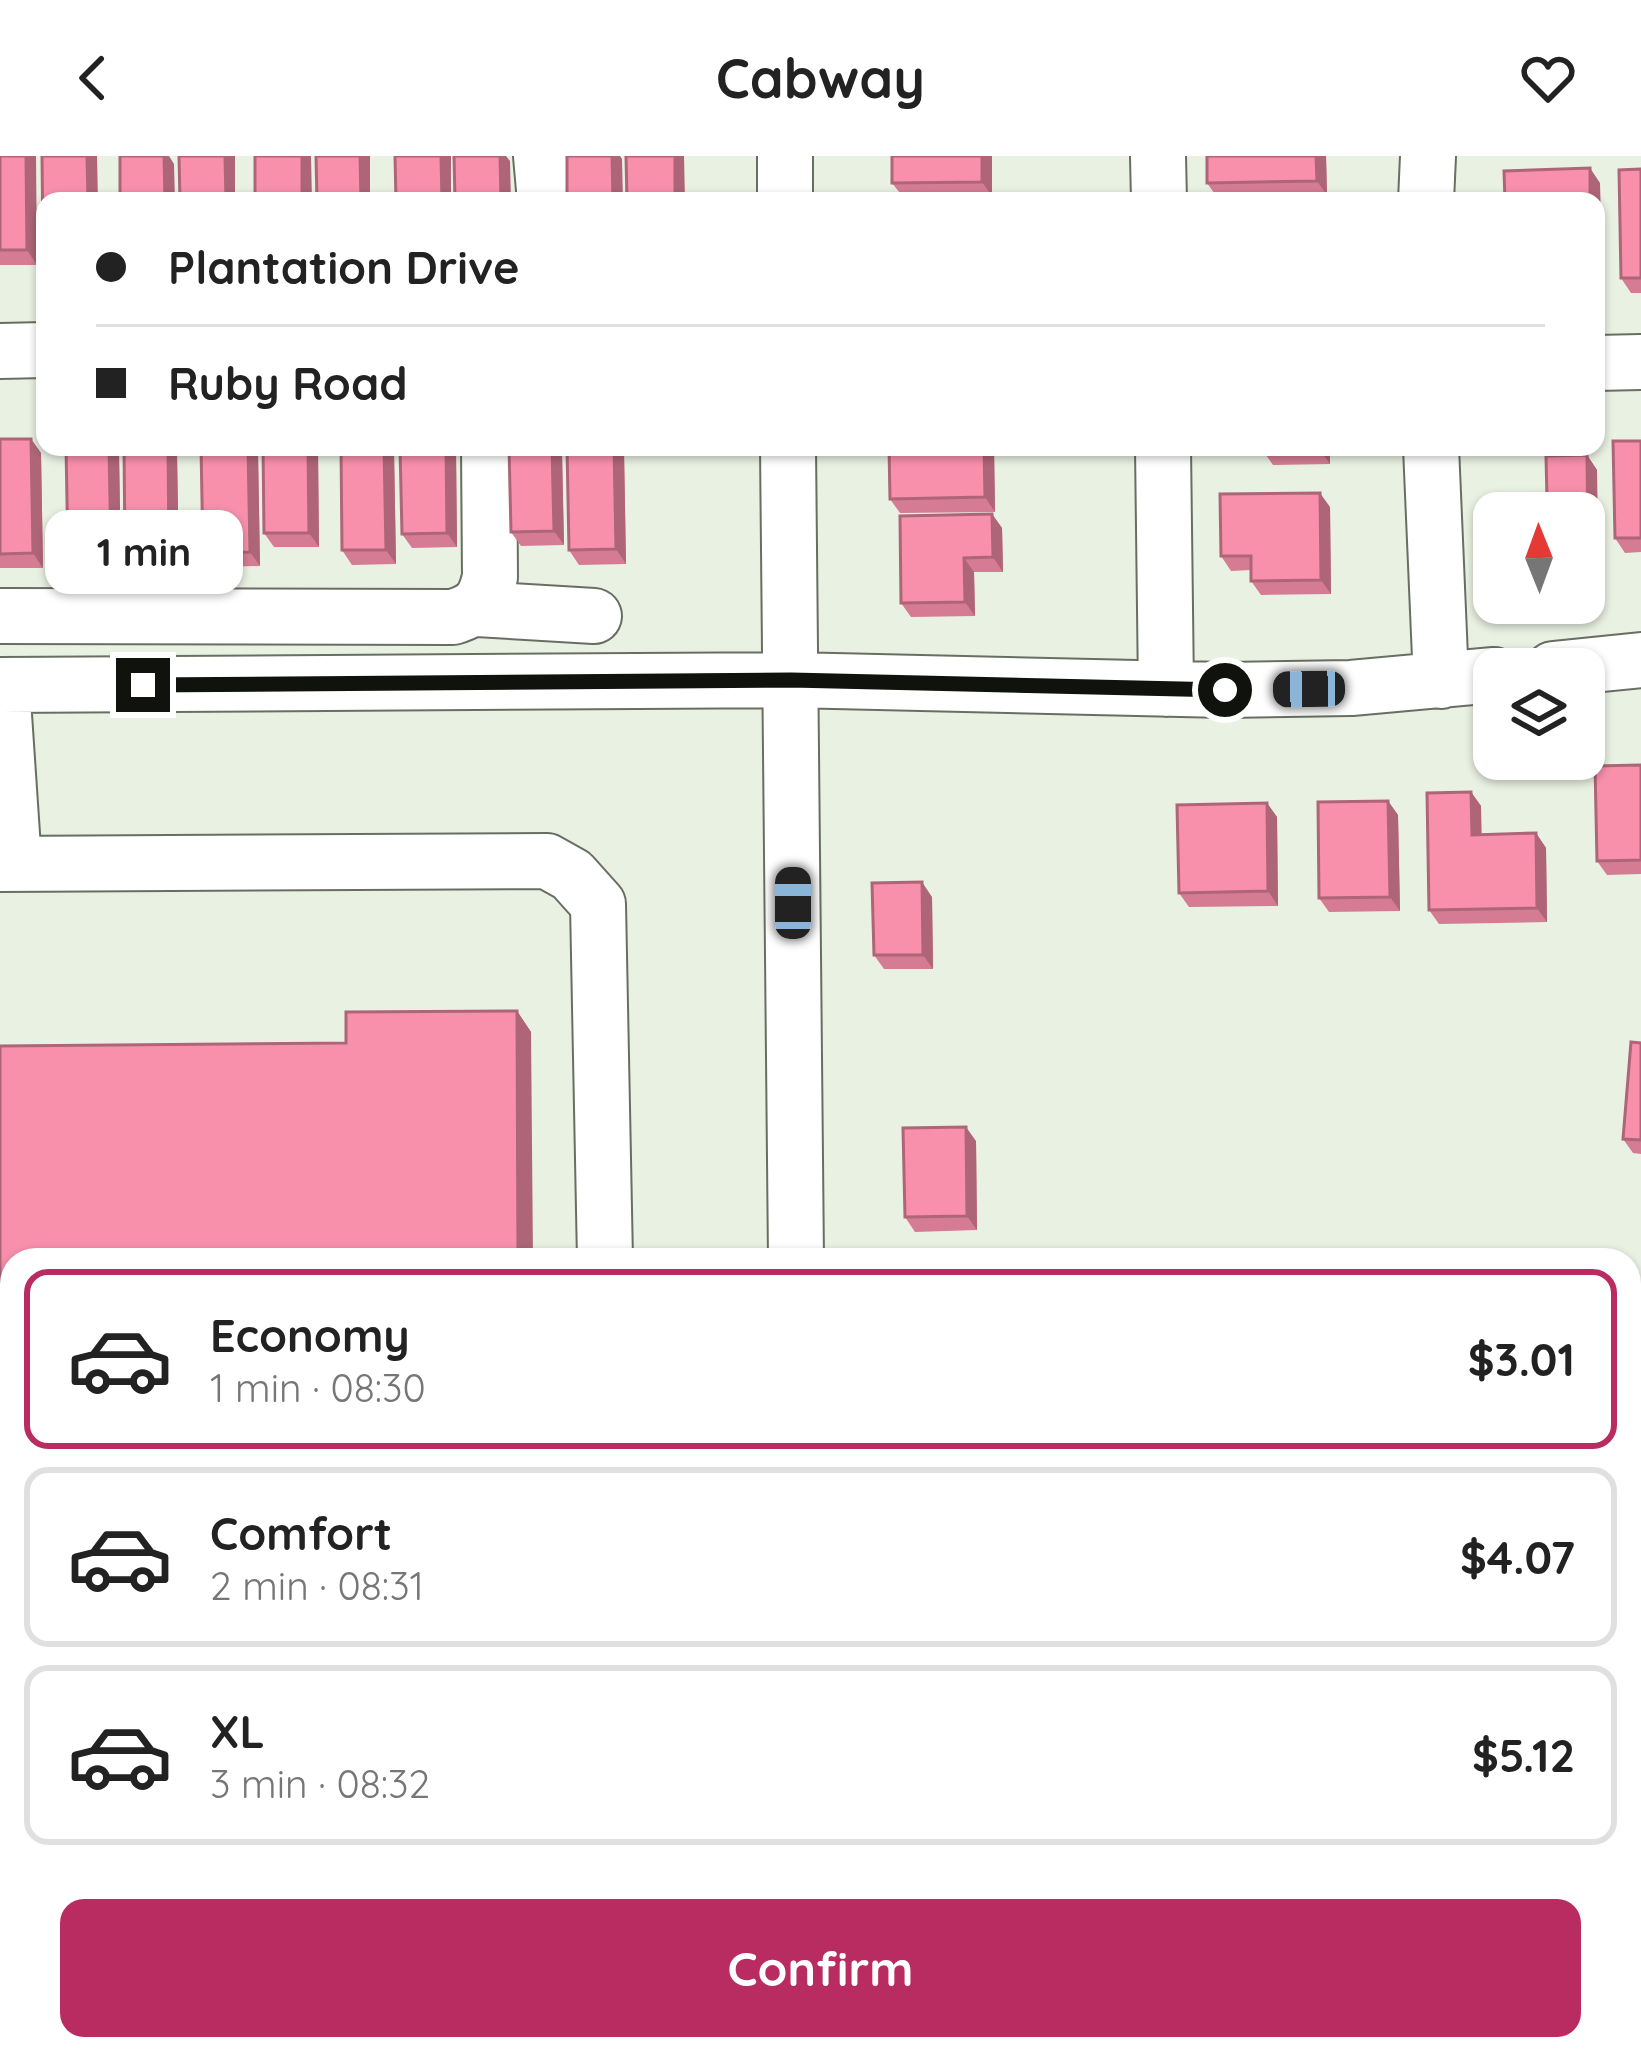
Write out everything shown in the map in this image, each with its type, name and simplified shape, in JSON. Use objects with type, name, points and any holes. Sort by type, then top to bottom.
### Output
[{"type":"street","points":[[541,156],[544,192]]},
{"type":"street","points":[[784,156],[785,192]]},
{"type":"street","points":[[1158,156],[1160,192]]},
{"type":"street","points":[[1426,192],[1428,156]]},
{"type":"street","points":[[0,351],[36,350]]},
{"type":"street","points":[[1605,363],[1641,362]]},
{"type":"street","points":[[477,609],[490,577],[489,456]]},
{"type":"street","points":[[788,456],[796,1248]]},
{"type":"street","points":[[1163,456],[1166,689]]},
{"type":"street","points":[[604,1248],[598,904],[572,875],[548,861],[7,864],[1,685],[791,680],[1166,689],[1351,688],[1468,678],[1432,456]]},
{"type":"street","points":[[0,616],[453,617],[477,609],[594,616]]},
{"type":"street","points":[[1605,664],[1641,660]]},
{"type":"building","points":[[0,156],[26,156],[27,250],[0,250]]},
{"type":"building","points":[[42,156],[87,156],[88,192],[42,192]]},
{"type":"building","points":[[120,156],[164,156],[165,192],[120,192]]},
{"type":"building","points":[[179,156],[225,156],[226,192],[180,192]]},
{"type":"building","points":[[255,156],[302,156],[302,192],[255,192]]},
{"type":"building","points":[[316,156],[360,156],[361,192],[317,192]]},
{"type":"building","points":[[395,156],[441,156],[442,192],[396,192]]},
{"type":"building","points":[[454,156],[500,156],[501,192],[455,192]]},
{"type":"building","points":[[567,156],[612,156],[613,192],[567,192]]},
{"type":"building","points":[[626,156],[675,156],[675,192],[627,192]]},
{"type":"building","points":[[892,156],[982,156],[982,182],[892,183]]},
{"type":"building","points":[[1207,156],[1316,156],[1317,181],[1207,183]]},
{"type":"building","points":[[1590,168],[1590,192],[1505,192],[1504,171]]},
{"type":"building","points":[[1641,169],[1641,278],[1621,278],[1619,170]]},
{"type":"building","points":[[0,439],[31,439],[33,553],[0,554]]},
{"type":"building","points":[[1613,441],[1641,441],[1641,538],[1615,538]]},
{"type":"building","points":[[66,456],[109,456],[111,553],[68,554]]},
{"type":"building","points":[[124,456],[168,456],[169,552],[125,553]]},
{"type":"building","points":[[201,456],[248,456],[250,552],[203,553]]},
{"type":"building","points":[[263,456],[308,456],[309,533],[264,533]]},
{"type":"building","points":[[341,456],[384,456],[386,550],[342,550]]},
{"type":"building","points":[[400,456],[446,456],[447,533],[402,534]]},
{"type":"building","points":[[509,456],[552,456],[554,531],[511,532]]},
{"type":"building","points":[[567,456],[614,456],[616,549],[569,550]]},
{"type":"building","points":[[889,456],[984,456],[985,497],[890,499]]},
{"type":"building","points":[[1546,456],[1587,456],[1587,492],[1547,492]]},
{"type":"building","points":[[1320,493],[1321,580],[1251,581],[1251,556],[1221,556],[1220,494]]},
{"type":"building","points":[[992,514],[993,557],[964,558],[965,602],[901,603],[900,516]]},
{"type":"building","points":[[1641,765],[1641,860],[1597,861],[1595,780],[1605,780],[1605,766]]},
{"type":"building","points":[[1471,792],[1472,835],[1536,833],[1537,908],[1429,910],[1427,793]]},
{"type":"building","points":[[1388,801],[1390,897],[1319,898],[1318,802]]},
{"type":"building","points":[[1267,803],[1268,891],[1179,893],[1177,805]]},
{"type":"building","points":[[922,882],[923,955],[874,955],[872,883]]},
{"type":"building","points":[[517,1011],[518,1248],[0,1248],[0,1046],[346,1043],[346,1012]]},
{"type":"building","points":[[1631,1042],[1641,1043],[1641,1140],[1623,1139]]},
{"type":"building","points":[[966,1127],[967,1216],[905,1217],[903,1128]]},
{"type":"route","points":[[143,685],[791,680],[1225,690]]}]
